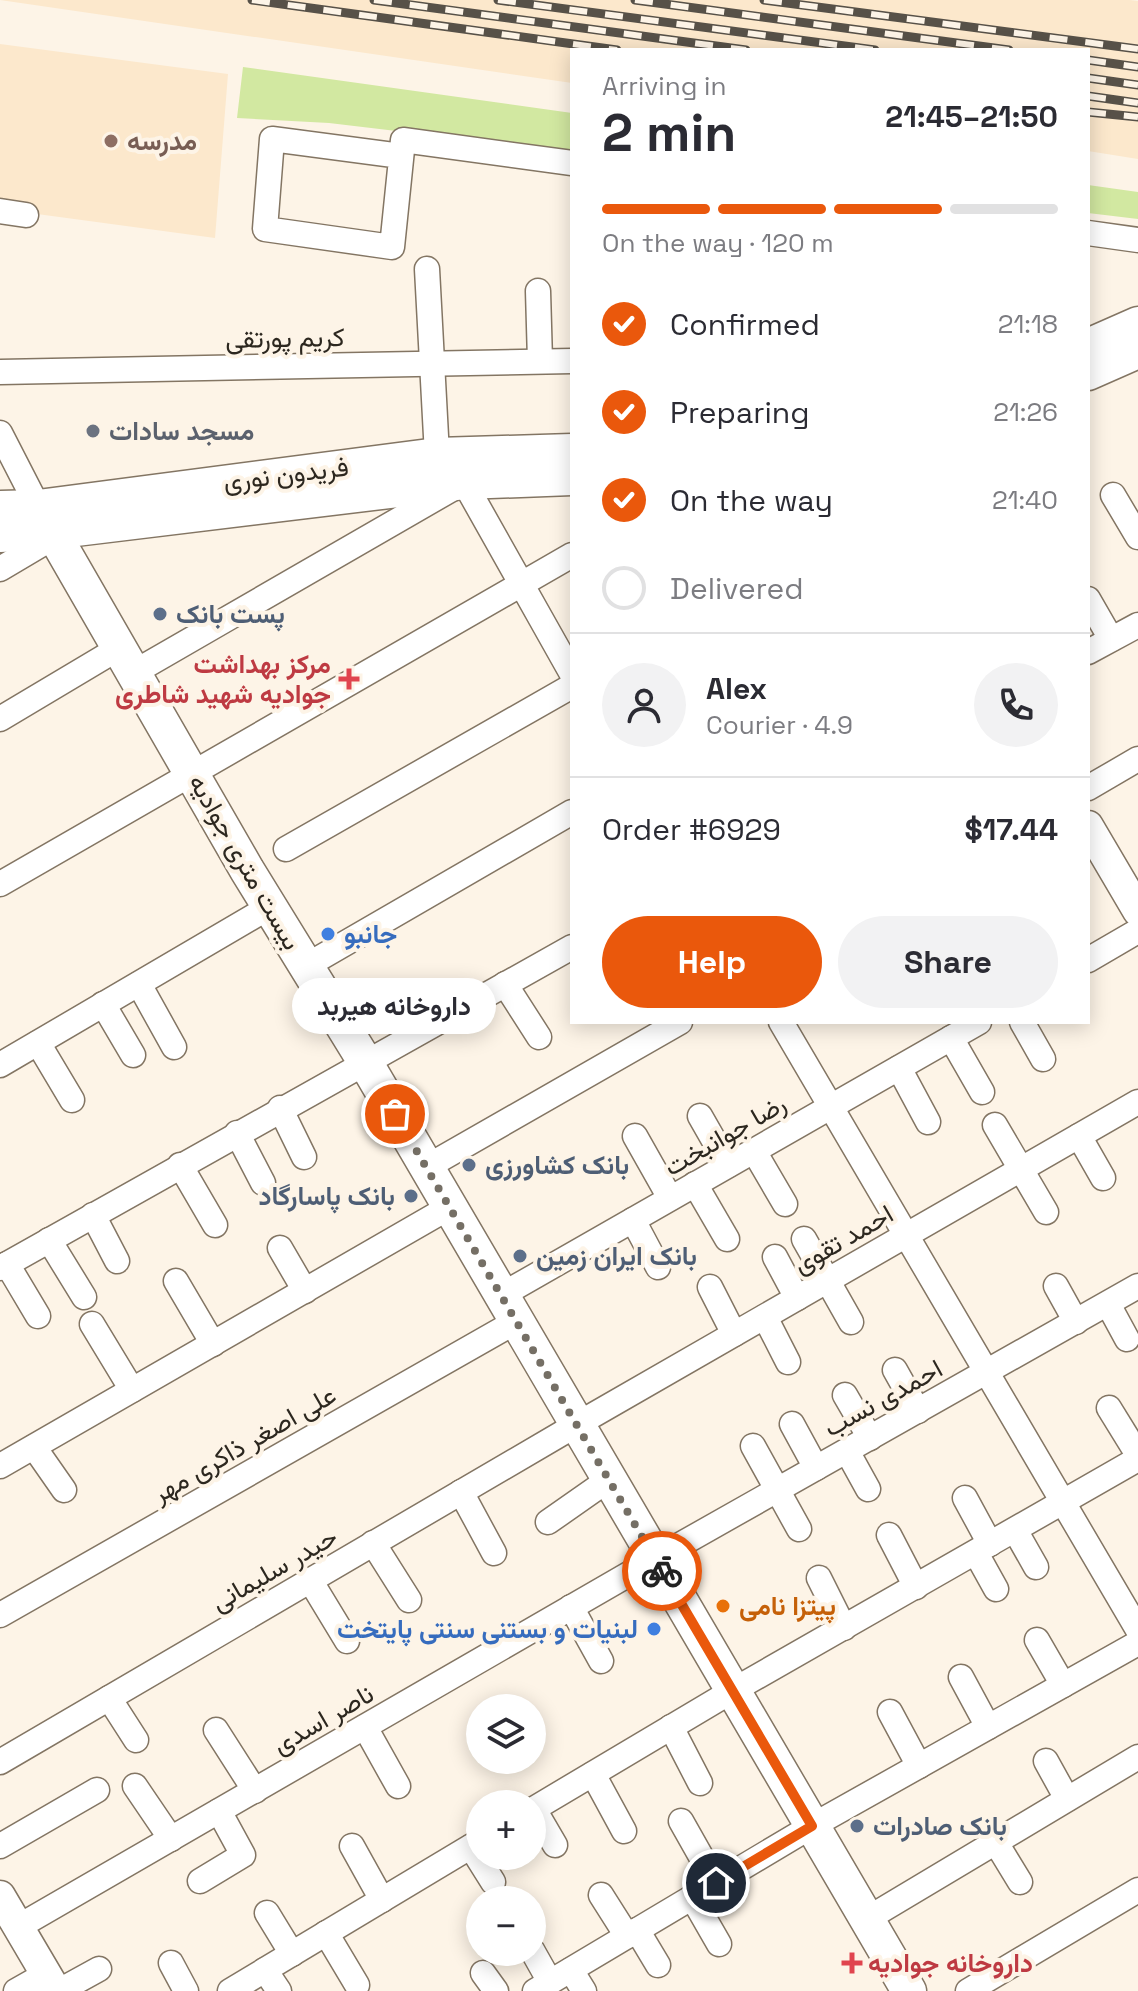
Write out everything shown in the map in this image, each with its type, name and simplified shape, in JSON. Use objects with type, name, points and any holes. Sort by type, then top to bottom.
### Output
[{"type":"main road","points":[[1090,345],[1138,324]]},
{"type":"main road","points":[[1090,372],[1138,351]]},
{"type":"main road","name":"فریدون نوری","points":[[0,535],[437,455],[570,451]]},
{"type":"main road","name":"فریدون نوری","points":[[0,508],[48,525],[464,482],[570,478]]},
{"type":"main road","name":"بیست متری جوادیه","points":[[48,525],[867,1919],[905,1989]]},
{"type":"street","points":[[402,148],[392,247],[265,229],[272,139],[402,148],[570,163]]},
{"type":"street","points":[[0,211],[26,215]]},
{"type":"street","points":[[1090,233],[1138,240]]},
{"type":"street","points":[[427,269],[437,455]]},
{"type":"street","points":[[538,291],[540,361]]},
{"type":"street","name":"کریم پورتقی","points":[[0,372],[570,361]]},
{"type":"street","name":"بیست متری جوادیه","points":[[0,433],[48,525]]},
{"type":"street","points":[[0,719],[126,660],[464,482],[570,670]]},
{"type":"street","points":[[1113,495],[1138,537]]},
{"type":"street","points":[[0,569],[48,525]]},
{"type":"street","points":[[0,884],[570,556]]},
{"type":"street","points":[[1090,602],[1111,639]]},
{"type":"street","points":[[1090,651],[1138,625]]},
{"type":"street","points":[[286,849],[570,687]]},
{"type":"street","points":[[1090,787],[1138,759]]},
{"type":"street","points":[[306,966],[570,813]]},
{"type":"street","points":[[1090,829],[1138,911]]},
{"type":"street","points":[[0,1065],[271,906]]},
{"type":"street","points":[[1090,959],[1138,931]]},
{"type":"street","points":[[38,1316],[3,1266],[364,1060],[570,950]]},
{"type":"street","points":[[139,984],[174,1047]]},
{"type":"street","points":[[505,984],[539,1037]]},
{"type":"street","points":[[103,1004],[133,1055]]},
{"type":"street","points":[[425,1168],[677,1024]]},
{"type":"street","points":[[782,1024],[1138,1630]]},
{"type":"street","name":"رضا جوانبخت","points":[[508,1309],[633,1220],[974,1024]]},
{"type":"street","points":[[1023,1024],[1043,1059]]},
{"type":"street","points":[[951,1038],[982,1092]]},
{"type":"street","points":[[38,1043],[72,1100]]},
{"type":"street","points":[[899,1068],[928,1122]]},
{"type":"street","name":"احمد تقوی","points":[[576,1425],[1138,1102]]},
{"type":"street","points":[[280,1108],[304,1157]]},
{"type":"street","points":[[700,1116],[728,1165]]},
{"type":"street","points":[[995,1125],[1046,1212]]},
{"type":"street","points":[[237,1133],[263,1183]]},
{"type":"street","points":[[635,1136],[670,1198]]},
{"type":"street","points":[[1079,1136],[1103,1178]]},
{"type":"street","points":[[754,1151],[785,1204]]},
{"type":"street","points":[[180,1165],[215,1225]]},
{"type":"street","points":[[695,1184],[727,1239]]},
{"type":"street","points":[[0,1466],[448,1208]]},
{"type":"street","points":[[93,1215],[117,1261]]},
{"type":"street","points":[[633,1220],[658,1267]]},
{"type":"street","points":[[804,1239],[851,1322]]},
{"type":"street","points":[[49,1240],[84,1297]]},
{"type":"street","points":[[280,1248],[305,1291]]},
{"type":"street","points":[[775,1257],[797,1298]]},
{"type":"street","points":[[176,1281],[213,1344]]},
{"type":"street","points":[[1056,1286],[1076,1322]]},
{"type":"street","name":"احمدی نسب","points":[[655,1559],[1138,1286]]},
{"type":"street","points":[[710,1287],[734,1334]]},
{"type":"street","points":[[1108,1304],[1127,1339]]},
{"type":"street","name":"علی اصغر ذاکری مهر","points":[[0,1615],[508,1309]]},
{"type":"street","points":[[765,1317],[788,1362]]},
{"type":"street","points":[[92,1324],[132,1390]]},
{"type":"street","points":[[895,1370],[918,1411]]},
{"type":"street","points":[[845,1395],[870,1438]]},
{"type":"street","points":[[546,1802],[1138,1457],[1109,1408]]},
{"type":"street","points":[[792,1424],[816,1468]]},
{"type":"street","name":"حیدر سلیمانی","points":[[0,1762],[576,1425]]},
{"type":"street","points":[[753,1446],[799,1529]]},
{"type":"street","points":[[34,1447],[64,1490]]},
{"type":"street","points":[[847,1451],[868,1489]]},
{"type":"street","points":[[548,1522],[608,1480]]},
{"type":"street","points":[[461,1492],[494,1553]]},
{"type":"street","points":[[965,1498],[996,1589]]},
{"type":"street","points":[[1015,1530],[1036,1567]]},
{"type":"street","points":[[889,1535],[916,1587]]},
{"type":"street","points":[[373,1543],[409,1600]]},
{"type":"street","name":"ناصر اسدی","points":[[18,1927],[655,1559]]},
{"type":"street","points":[[819,1578],[844,1628]]},
{"type":"street","points":[[310,1580],[347,1641]]},
{"type":"street","points":[[571,1607],[601,1661]]},
{"type":"street","points":[[1037,1640],[1063,1685]]},
{"type":"street","points":[[552,1981],[812,1826],[1138,1643]]},
{"type":"street","points":[[961,1677],[988,1727]]},
{"type":"street","points":[[109,1698],[136,1740]]},
{"type":"street","points":[[890,1712],[919,1766]]},
{"type":"street","points":[[365,1727],[398,1786]]},
{"type":"street","points":[[671,1727],[700,1783]]},
{"type":"street","points":[[216,1730],[255,1791]]},
{"type":"street","points":[[867,1919],[1138,1757]]},
{"type":"street","points":[[1046,1761],[1067,1799]]},
{"type":"street","points":[[593,1774],[624,1831]]},
{"type":"street","points":[[135,1786],[171,1839]]},
{"type":"street","points":[[0,1846],[97,1790]]},
{"type":"street","points":[[200,1881],[243,1855],[219,1811]]},
{"type":"street","points":[[681,1821],[716,1883]]},
{"type":"street","points":[[546,1831],[555,1845]]},
{"type":"street","points":[[995,1841],[1020,1882]]},
{"type":"street","points":[[352,1846],[382,1900]]},
{"type":"street","points":[[230,1991],[466,1850]]},
{"type":"street","points":[[488,1870],[493,1882]]},
{"type":"street","points":[[968,1991],[1138,1890]]},
{"type":"street","points":[[601,1895],[658,1965]]},
{"type":"street","points":[[0,1896],[54,1985]]},
{"type":"street","points":[[692,1897],[719,1944]]},
{"type":"street","points":[[267,1913],[292,1954]]},
{"type":"street","points":[[326,1933],[357,1985]]},
{"type":"street","points":[[171,1963],[186,1991]]},
{"type":"street","points":[[16,1991],[54,1985],[99,1969]]},
{"type":"street","points":[[265,1970],[279,1991]]},
{"type":"street","points":[[552,1981],[584,1991]]},
{"type":"shaded area","points":[[0,0],[1138,1],[1138,159],[1090,151],[1090,48],[570,48],[570,83]]},
{"type":"shaded area","name":"مدرسه","points":[[0,44],[228,74],[215,238],[0,209]]},
{"type":"green space","points":[[243,67],[570,113],[570,152],[329,123],[237,118]]},
{"type":"green space","points":[[1090,185],[1138,192],[1138,219],[1090,213]]},
{"type":"railway","points":[[252,0],[602,48]]},
{"type":"railway","points":[[374,0],[731,48]]},
{"type":"railway","points":[[498,0],[860,48]]},
{"type":"railway","points":[[635,0],[994,48]]},
{"type":"railway","points":[[764,0],[1138,49]]},
{"type":"railway","points":[[1090,60],[1138,67]]},
{"type":"railway","points":[[1090,78],[1138,85]]},
{"type":"railway","points":[[1090,96],[1138,103]]},
{"type":"railway","points":[[1090,112],[1138,117]]},
{"type":"way so far","points":[[395,1114],[662,1571]]},
{"type":"place","name":"مدرسه","points":[[111,141]]},
{"type":"place","name":"مسجد سادات","points":[[93,431]]},
{"type":"place","name":"پست بانک","points":[[160,614]]},
{"type":"place","name":"مرکز بهداشت جوادیه شهید شاطری","points":[[349,679]]},
{"type":"place","name":"جانبو","points":[[328,934]]},
{"type":"place","name":"داروخانه هیربد","points":[[395,1114]]},
{"type":"place","name":"بانک کشاورزی","points":[[469,1165]]},
{"type":"place","name":"بانک پاسارگاد","points":[[411,1196]]},
{"type":"place","name":"بانک ایران زمین","points":[[520,1256]]},
{"type":"place","name":"پیتزا نامی","points":[[723,1606]]},
{"type":"place","name":"لبنیات و بستنی سنتی پایتخت","points":[[654,1629]]},
{"type":"place","name":"بانک صادرات","points":[[857,1826]]},
{"type":"place","name":"داروخانه جوادیه","points":[[852,1963]]},
{"type":"route","points":[[662,1571],[812,1826],[716,1883]]}]
